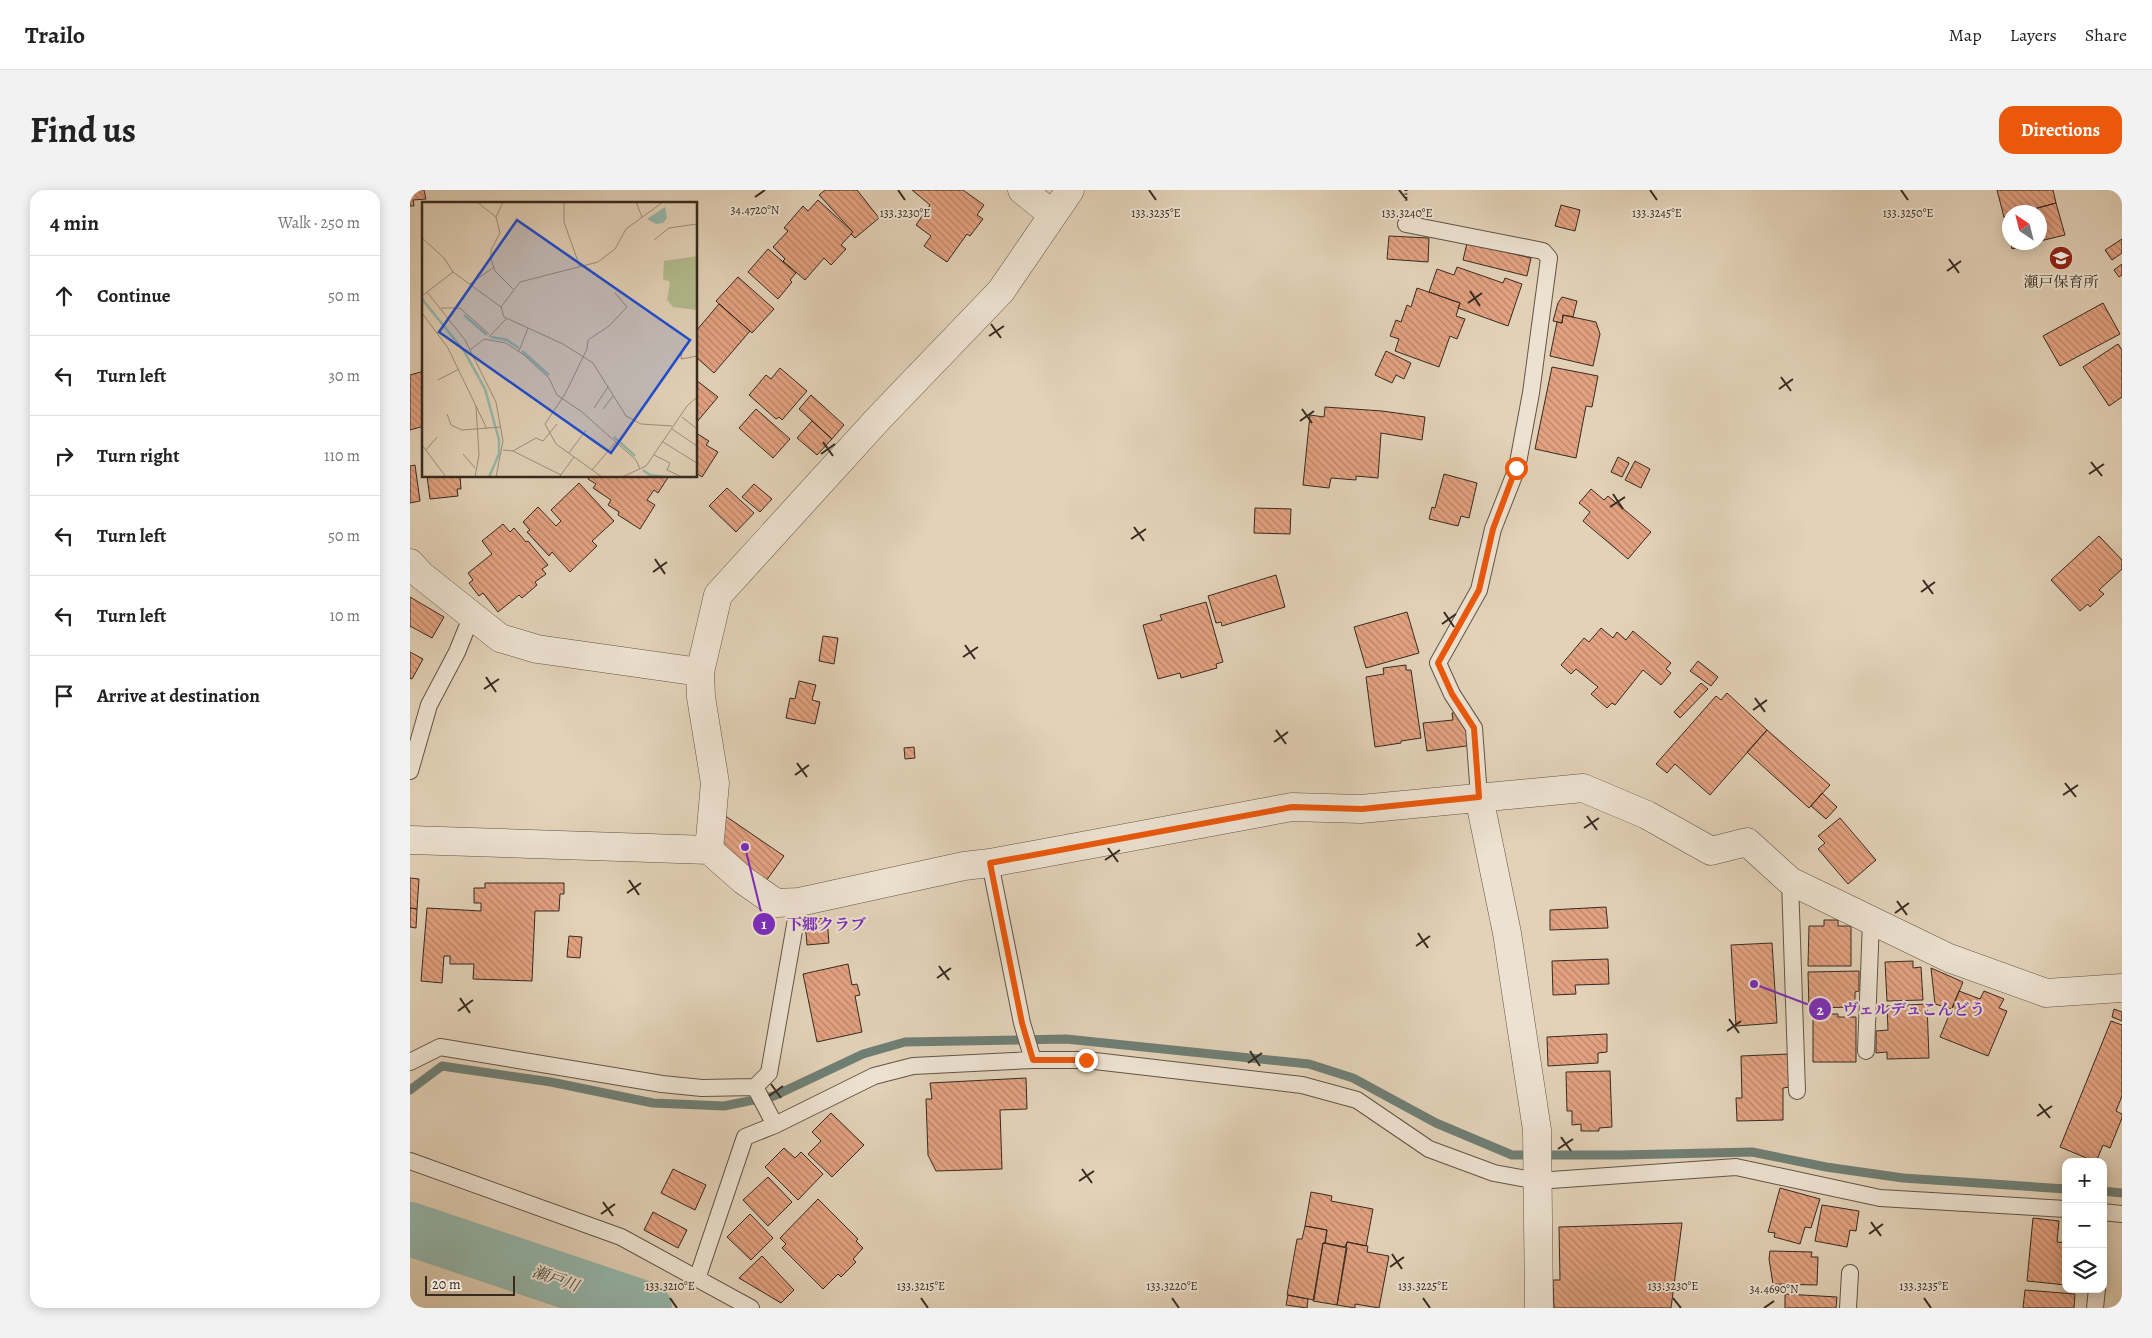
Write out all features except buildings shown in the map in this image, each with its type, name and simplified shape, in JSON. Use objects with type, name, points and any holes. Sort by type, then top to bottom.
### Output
[{"type":"street","points":[[1022,190],[1052,214]]},
{"type":"street","points":[[708,850],[715,783],[701,698],[700,672],[718,595],[879,418],[1001,290],[1070,190]]},
{"type":"street","points":[[410,563],[420,575],[500,638],[537,649],[700,672]]},
{"type":"street","points":[[410,840],[708,850],[743,880],[776,903],[799,902],[964,866],[990,863],[1292,807],[1362,809],[1583,788],[1647,815],[1711,851],[1747,842],[1790,881],[1949,958],[2046,993],[2122,988]]},
{"type":"street","points":[[1479,797],[1507,933],[1537,1130],[1540,1308]]},
{"type":"lane","points":[[1406,224],[1543,251],[1549,258],[1532,393],[1516,468],[1493,529],[1479,590],[1438,663],[1452,694],[1474,728],[1479,797]]},
{"type":"lane","points":[[410,771],[429,705],[458,652],[472,616]]},
{"type":"lane","points":[[990,863],[1022,1023],[1033,1060]]},
{"type":"lane","points":[[1790,881],[1797,1091]]},
{"type":"lane","points":[[410,1062],[440,1047],[662,1084],[702,1088],[755,1087],[769,1073],[799,902]]},
{"type":"lane","points":[[1866,1051],[1871,921]]},
{"type":"lane","points":[[697,1279],[745,1137],[775,1125],[874,1076],[913,1066],[1033,1060],[1086,1060],[1302,1085],[1357,1100],[1429,1149],[1494,1173],[1537,1181],[1736,1167],[1880,1198],[2062,1209]]},
{"type":"lane","points":[[755,1087],[775,1125]]},
{"type":"lane","points":[[410,1161],[621,1237],[751,1308]]},
{"type":"lane","points":[[2107,1215],[2122,1214]]},
{"type":"lane","points":[[1848,1308],[1850,1273]]},
{"type":"lane","points":[[2095,1308],[2097,1293]]},
{"type":"waterway","points":[[410,1090],[442,1066],[551,1082],[653,1103],[724,1106],[774,1096],[863,1054],[905,1042],[1066,1039],[1309,1064],[1353,1078],[1436,1123],[1512,1155],[1752,1152],[1826,1167],[1903,1178],[2062,1189]]},
{"type":"waterway","points":[[2107,1191],[2122,1193]]},
{"type":"waterway","name":"瀬戸川","points":[[410,1229],[645,1308]]},
{"type":"place","name":"瀬戸保育所","points":[[2061,258]]},
{"type":"place","name":"下郷クラブ","points":[[745,847]]},
{"type":"place","name":"ヴェルデュこんどう","points":[[1754,984]]},
{"type":"route","points":[[1086,1060],[1033,1060],[1022,1023],[990,863],[1292,807],[1362,809],[1479,797],[1474,728],[1452,694],[1438,663],[1479,590],[1493,529],[1516,468]]}]
